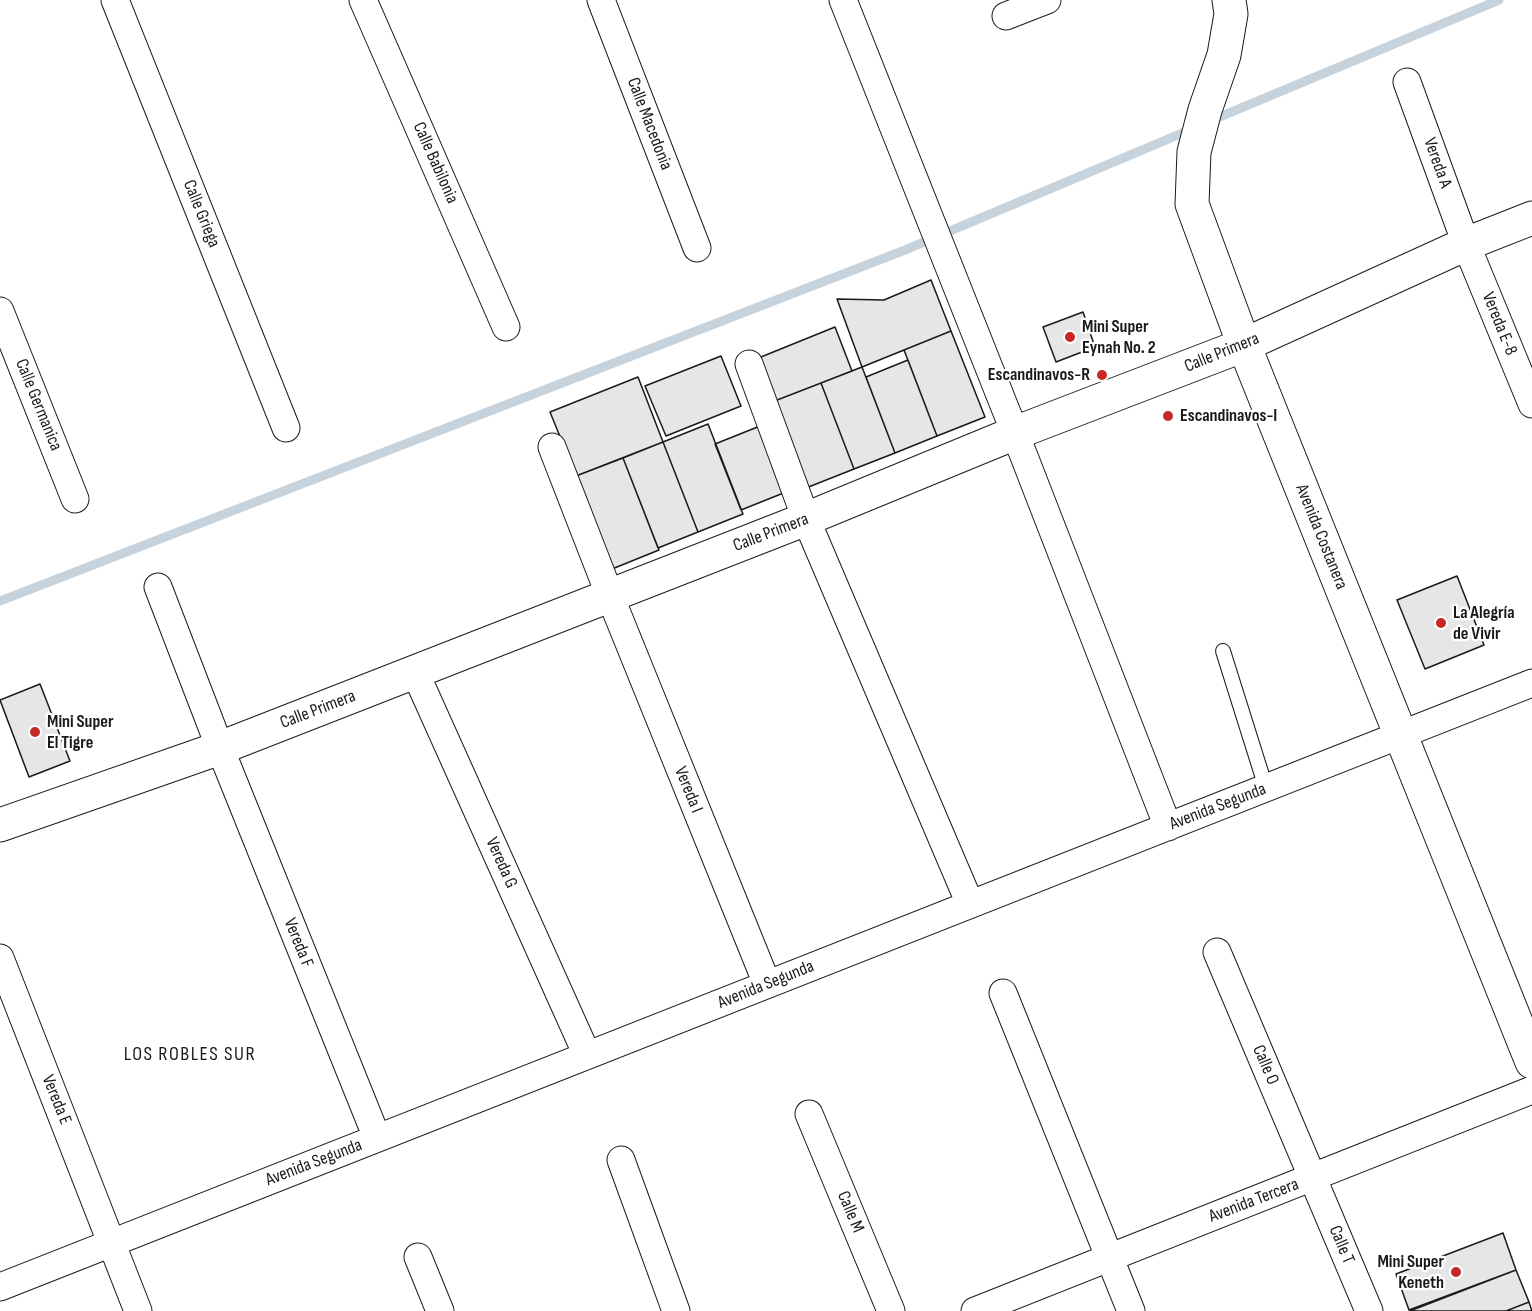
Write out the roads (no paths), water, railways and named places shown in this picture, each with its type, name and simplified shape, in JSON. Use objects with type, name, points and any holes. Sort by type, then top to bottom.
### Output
[{"type":"street","name":"Calle Griega","points":[[115,0],[286,428]]},
{"type":"street","name":"Calle Babilonia","points":[[363,0],[506,327]]},
{"type":"street","name":"Calle Macedonia","points":[[601,0],[697,248]]},
{"type":"street","points":[[843,0],[1168,826]]},
{"type":"street","points":[[1006,16],[1047,0]]},
{"type":"street","name":"Avenida Costanera","points":[[1229,0],[1231,14],[1224,55],[1205,110],[1194,152],[1192,204],[1244,345],[1532,1062]]},
{"type":"street","name":"Vereda A","points":[[1407,82],[1467,243]]},
{"type":"street","name":"Calle Primera","points":[[0,825],[220,748],[806,519],[1015,433],[1244,345],[1467,243],[1532,218]]},
{"type":"street","name":"Vereda E-8","points":[[1467,243],[1532,404]]},
{"type":"street","name":"Calle Germanica","points":[[0,311],[75,499]]},
{"type":"street","points":[[749,364],[806,519],[970,904]]},
{"type":"street","name":"Vereda I","points":[[552,447],[767,984]]},
{"type":"street","name":"Vereda F","points":[[158,587],[376,1138]]},
{"type":"street","name":"Vereda G","points":[[415,672],[587,1055]]},
{"type":"street","name":"Avenida Segunda","points":[[0,1287],[1532,683]]},
{"type":"street","name":"Calle O","points":[[1217,952],[1313,1178]]},
{"type":"street","name":"Vereda E","points":[[0,958],[138,1311]]},
{"type":"street","points":[[1003,993],[1131,1311]]},
{"type":"street","name":"Avenida Tercera","points":[[975,1311],[1532,1090]]},
{"type":"street","name":"Calle M","points":[[809,1114],[891,1311]]},
{"type":"street","points":[[621,1160],[676,1311]]},
{"type":"street","name":"Calle T","points":[[1313,1178],[1369,1311]]},
{"type":"street","points":[[418,1257],[440,1311]]},
{"type":"lane","points":[[1223,651],[1266,788]]},
{"type":"waterway","points":[[1210,121],[1499,0]]},
{"type":"waterway","points":[[0,601],[905,250],[1192,129]]},
{"type":"place","name":"Mini Super Eynah No. 2","points":[[1070,337]]},
{"type":"place","name":"Escandinavos-R","points":[[1102,375]]},
{"type":"place","name":"Escandinavos-I","points":[[1168,416]]},
{"type":"place","name":"La Alegría de Vivir","points":[[1441,623]]},
{"type":"place","name":"Mini Super El Tigre","points":[[35,732]]},
{"type":"place","name":"Mini Super Keneth","points":[[1456,1272]]},
{"type":"district","name":"LOS ROBLES SUR","points":[[190,1055]]}]
